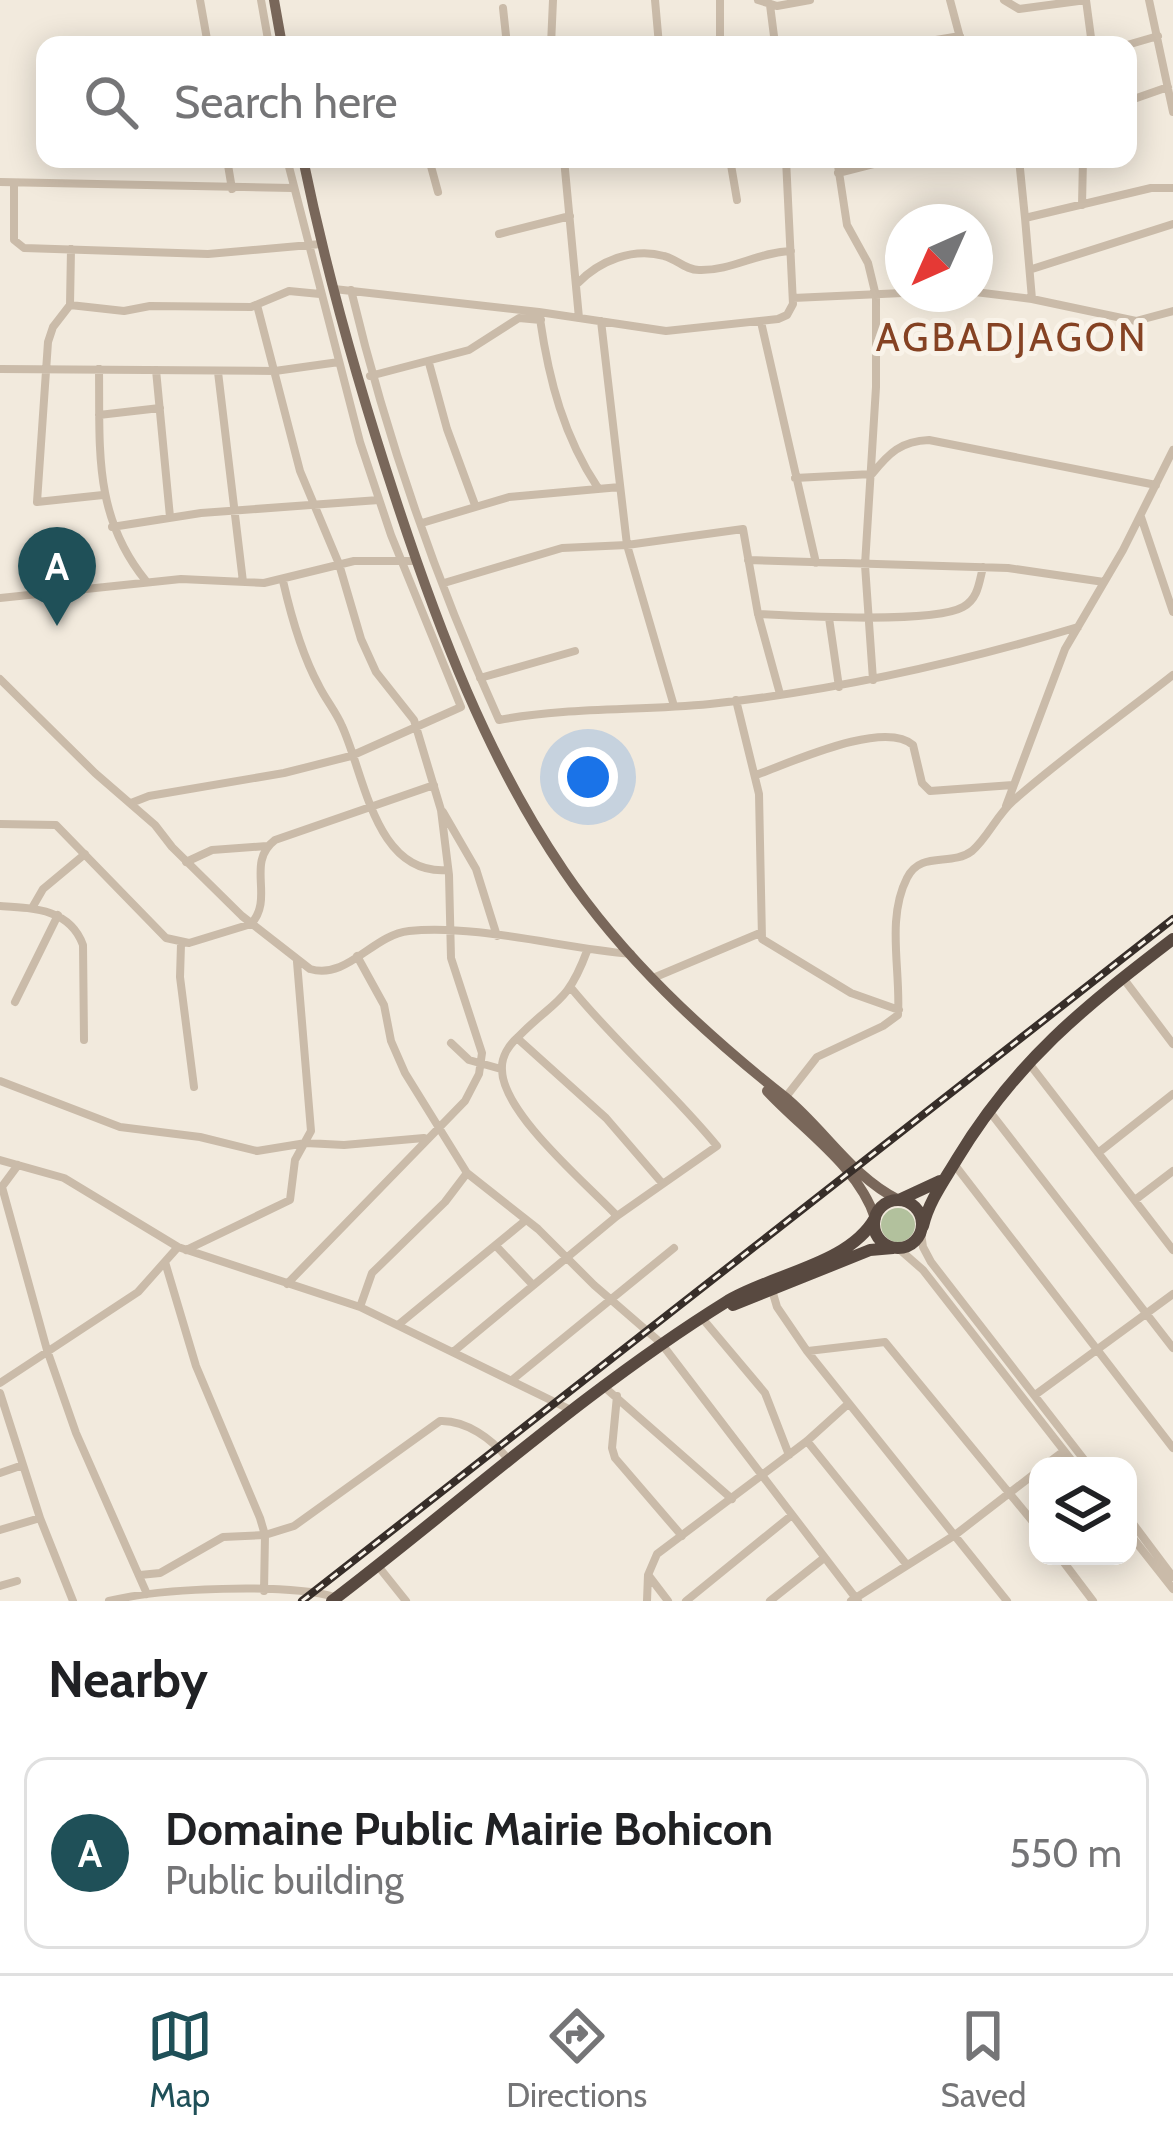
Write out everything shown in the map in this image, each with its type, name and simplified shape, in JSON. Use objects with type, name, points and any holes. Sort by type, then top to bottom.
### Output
[{"type":"highway","points":[[708,1314],[870,1250],[913,1244],[950,1170],[1027,1060],[1173,939]]},
{"type":"highway","points":[[334,1599],[661,1343],[747,1290],[849,1247],[865,1235],[884,1205],[925,1191],[950,1170]]},
{"type":"highway","points":[[899,1200],[915,1206],[922,1230]]},
{"type":"highway","points":[[875,1218],[877,1235],[896,1249]]},
{"type":"main road","points":[[274,0],[280,36]]},
{"type":"main road","points":[[305,168],[326,291],[394,493],[410,562],[482,725],[561,867],[653,978],[848,1174],[875,1218]]},
{"type":"main road","points":[[753,1075],[785,1098],[871,1182],[899,1200]]},
{"type":"street","points":[[200,0],[206,36]]},
{"type":"street","points":[[261,0],[267,36]]},
{"type":"street","points":[[551,36],[553,0]]},
{"type":"street","points":[[655,0],[657,36]]},
{"type":"street","points":[[720,0],[720,36]]},
{"type":"street","points":[[758,0],[810,0]]},
{"type":"street","points":[[950,0],[960,36]]},
{"type":"street","points":[[1004,0],[1019,9],[1086,0],[1091,36]]},
{"type":"street","points":[[1149,0],[1173,112]]},
{"type":"street","points":[[769,3],[774,36]]},
{"type":"street","points":[[503,8],[506,36]]},
{"type":"street","points":[[1137,42],[1158,36]]},
{"type":"street","points":[[1137,97],[1168,87]]},
{"type":"street","points":[[228,168],[232,189]]},
{"type":"street","points":[[130,803],[351,755],[461,707],[410,562],[379,500],[339,362],[326,291],[307,245],[289,168]]},
{"type":"street","points":[[431,168],[438,192]]},
{"type":"street","points":[[565,168],[579,318]]},
{"type":"street","points":[[731,168],[736,200]]},
{"type":"street","points":[[70,305],[124,310],[257,305],[289,291],[351,290],[678,332],[761,322],[787,315],[793,298],[786,168]]},
{"type":"street","points":[[838,168],[847,225],[868,263],[876,296],[865,565],[873,680]]},
{"type":"street","points":[[838,173],[858,168]]},
{"type":"street","points":[[1019,168],[1032,299]]},
{"type":"street","points":[[1082,206],[1083,168]]},
{"type":"street","points":[[0,182],[292,188]]},
{"type":"street","points":[[14,183],[13,232],[18,245],[229,254],[321,244]]},
{"type":"street","points":[[1025,218],[1151,188],[1173,188]]},
{"type":"street","points":[[499,234],[570,216]]},
{"type":"street","points":[[1031,269],[1173,224]]},
{"type":"street","points":[[71,249],[70,305],[50,334],[37,502],[103,495]]},
{"type":"street","points":[[578,283],[595,267],[620,257],[663,255],[696,270],[791,251]]},
{"type":"street","points":[[351,290],[372,376],[410,490],[499,720]]},
{"type":"street","points":[[993,294],[1136,321],[1147,322],[1173,311]]},
{"type":"street","points":[[793,298],[885,295]]},
{"type":"street","points":[[257,305],[312,506],[339,564],[368,658],[417,729],[434,785],[448,870],[447,930],[454,973],[481,1045],[483,1064],[465,1101],[286,1284]]},
{"type":"street","points":[[357,377],[429,363],[475,347],[520,318],[540,316]]},
{"type":"street","points":[[540,316],[551,380],[568,433],[598,488]]},
{"type":"street","points":[[601,321],[626,545],[674,706]]},
{"type":"street","points":[[761,322],[816,562]]},
{"type":"street","points":[[0,369],[275,371],[339,362]]},
{"type":"street","points":[[429,363],[475,506]]},
{"type":"street","points":[[99,369],[103,495],[127,557],[147,582]]},
{"type":"street","points":[[156,370],[170,517]]},
{"type":"street","points":[[218,372],[243,582]]},
{"type":"street","points":[[99,415],[160,408]]},
{"type":"street","points":[[795,478],[872,474],[895,448],[909,441],[929,440],[1156,485]]},
{"type":"street","points":[[1006,807],[1047,693],[1078,626],[1141,517],[1173,450]]},
{"type":"street","points":[[422,523],[534,493],[620,487]]},
{"type":"street","points":[[394,493],[410,490]]},
{"type":"street","points":[[112,527],[170,517],[379,500]]},
{"type":"street","points":[[1141,517],[1173,612]]},
{"type":"street","points":[[444,583],[540,552],[742,529],[780,694]]},
{"type":"street","points":[[748,560],[1036,570],[1104,582]]},
{"type":"street","points":[[0,598],[147,582],[283,581],[339,564],[410,562]]},
{"type":"street","points":[[758,614],[829,618],[957,610],[975,596],[983,567]]},
{"type":"street","points":[[283,581],[310,666],[342,725],[370,806],[413,865],[434,872],[448,870]]},
{"type":"street","points":[[829,618],[839,687]]},
{"type":"street","points":[[482,725],[580,710],[674,706],[839,687],[1078,626]]},
{"type":"street","points":[[480,678],[575,651]]},
{"type":"street","points":[[785,1098],[817,1057],[892,1021],[898,1010],[897,913],[905,880],[920,863],[971,851],[1006,807],[1173,676]]},
{"type":"street","points":[[0,679],[251,924],[297,962],[330,972],[386,937],[405,931],[447,930],[632,954]]},
{"type":"street","points":[[736,700],[755,775],[764,861],[760,933],[770,947],[851,993],[898,1010]]},
{"type":"street","points":[[755,775],[841,745],[894,735],[913,746],[922,784],[930,791],[1013,785]]},
{"type":"street","points":[[186,862],[228,846],[267,846],[283,836],[434,785]]},
{"type":"street","points":[[441,810],[476,869],[497,936]]},
{"type":"street","points":[[0,824],[56,825],[166,938],[181,944],[251,924],[263,905],[259,863],[267,846]]},
{"type":"street","points":[[32,908],[44,889],[85,854]]},
{"type":"street","points":[[0,906],[32,908],[74,925],[83,945],[84,1040]]},
{"type":"street","points":[[15,1002],[58,915]]},
{"type":"street","points":[[653,978],[760,933]]},
{"type":"street","points":[[181,944],[179,977],[194,1087]]},
{"type":"street","points":[[587,951],[572,988],[517,1038],[504,1055],[501,1069],[524,1118],[617,1216]]},
{"type":"street","points":[[357,956],[384,1005],[399,1061],[467,1173],[661,1343],[855,1600],[955,1535],[1029,1478]]},
{"type":"street","points":[[0,1383],[137,1292],[182,1249],[290,1200],[295,1160],[311,1131],[297,962]]},
{"type":"street","points":[[1123,978],[1173,1044]]},
{"type":"street","points":[[453,1352],[617,1216],[717,1146],[572,988]]},
{"type":"street","points":[[517,1038],[606,1118],[662,1183]]},
{"type":"street","points":[[451,1043],[462,1056],[501,1069]]},
{"type":"street","points":[[1027,1060],[1173,1250]]},
{"type":"street","points":[[0,1081],[120,1127],[200,1137],[257,1151],[306,1143],[426,1138]]},
{"type":"street","points":[[1098,1153],[1173,1094]]},
{"type":"street","points":[[989,1111],[1173,1348]]},
{"type":"street","points":[[0,1160],[46,1171],[92,1192],[182,1249],[360,1307],[571,1410]]},
{"type":"street","points":[[18,1165],[1,1187],[47,1350],[82,1448],[147,1594]]},
{"type":"street","points":[[950,1170],[1173,1448]]},
{"type":"street","points":[[1135,1200],[1173,1171]]},
{"type":"street","points":[[360,1307],[372,1273],[445,1202],[467,1173]]},
{"type":"street","points":[[398,1325],[526,1220]]},
{"type":"street","points":[[922,1230],[923,1247],[931,1262],[1082,1457]]},
{"type":"street","points":[[497,1247],[532,1284]]},
{"type":"street","points":[[512,1380],[674,1248]]},
{"type":"street","points":[[896,1249],[923,1270],[1069,1457]]},
{"type":"street","points":[[165,1262],[196,1366],[265,1534],[264,1591]]},
{"type":"street","points":[[772,1290],[777,1307],[807,1351],[1007,1601]]},
{"type":"street","points":[[1035,1395],[1173,1294]]},
{"type":"street","points":[[708,1314],[765,1393],[789,1455]]},
{"type":"street","points":[[807,1351],[885,1342],[1029,1516]]},
{"type":"street","points":[[602,1385],[732,1499]]},
{"type":"street","points":[[0,1393],[40,1518],[73,1601]]},
{"type":"street","points":[[617,1396],[615,1459],[682,1536]]},
{"type":"street","points":[[647,1601],[648,1575],[657,1554],[807,1441],[848,1404]]},
{"type":"street","points":[[140,1575],[160,1574],[223,1538],[265,1534],[306,1520],[440,1420],[470,1428],[493,1442],[508,1459]]},
{"type":"street","points":[[807,1441],[907,1565]]},
{"type":"street","points":[[1056,1457],[1064,1451]]},
{"type":"street","points":[[0,1473],[23,1465]]},
{"type":"street","points":[[686,1601],[792,1515]]},
{"type":"street","points":[[0,1530],[40,1518]]},
{"type":"street","points":[[1137,1528],[1173,1576]]},
{"type":"street","points":[[1137,1543],[1173,1589]]},
{"type":"street","points":[[770,1601],[824,1558]]},
{"type":"street","points":[[1066,1565],[1093,1601]]},
{"type":"street","points":[[378,1566],[406,1601]]},
{"type":"street","points":[[648,1575],[668,1601]]},
{"type":"street","points":[[0,1586],[17,1581]]},
{"type":"street","points":[[109,1601],[147,1594],[304,1588],[334,1599]]},
{"type":"green space","points":[[898,1208],[910,1213],[915,1225],[910,1237],[898,1242],[886,1237],[881,1225],[886,1213]]},
{"type":"railway","points":[[302,1601],[1173,919]]},
{"type":"place","name":"Domaine Public Mairie Bohicon","points":[[57,626]]},
{"type":"district","name":"AGBADJAGON","points":[[1012,337]]}]
